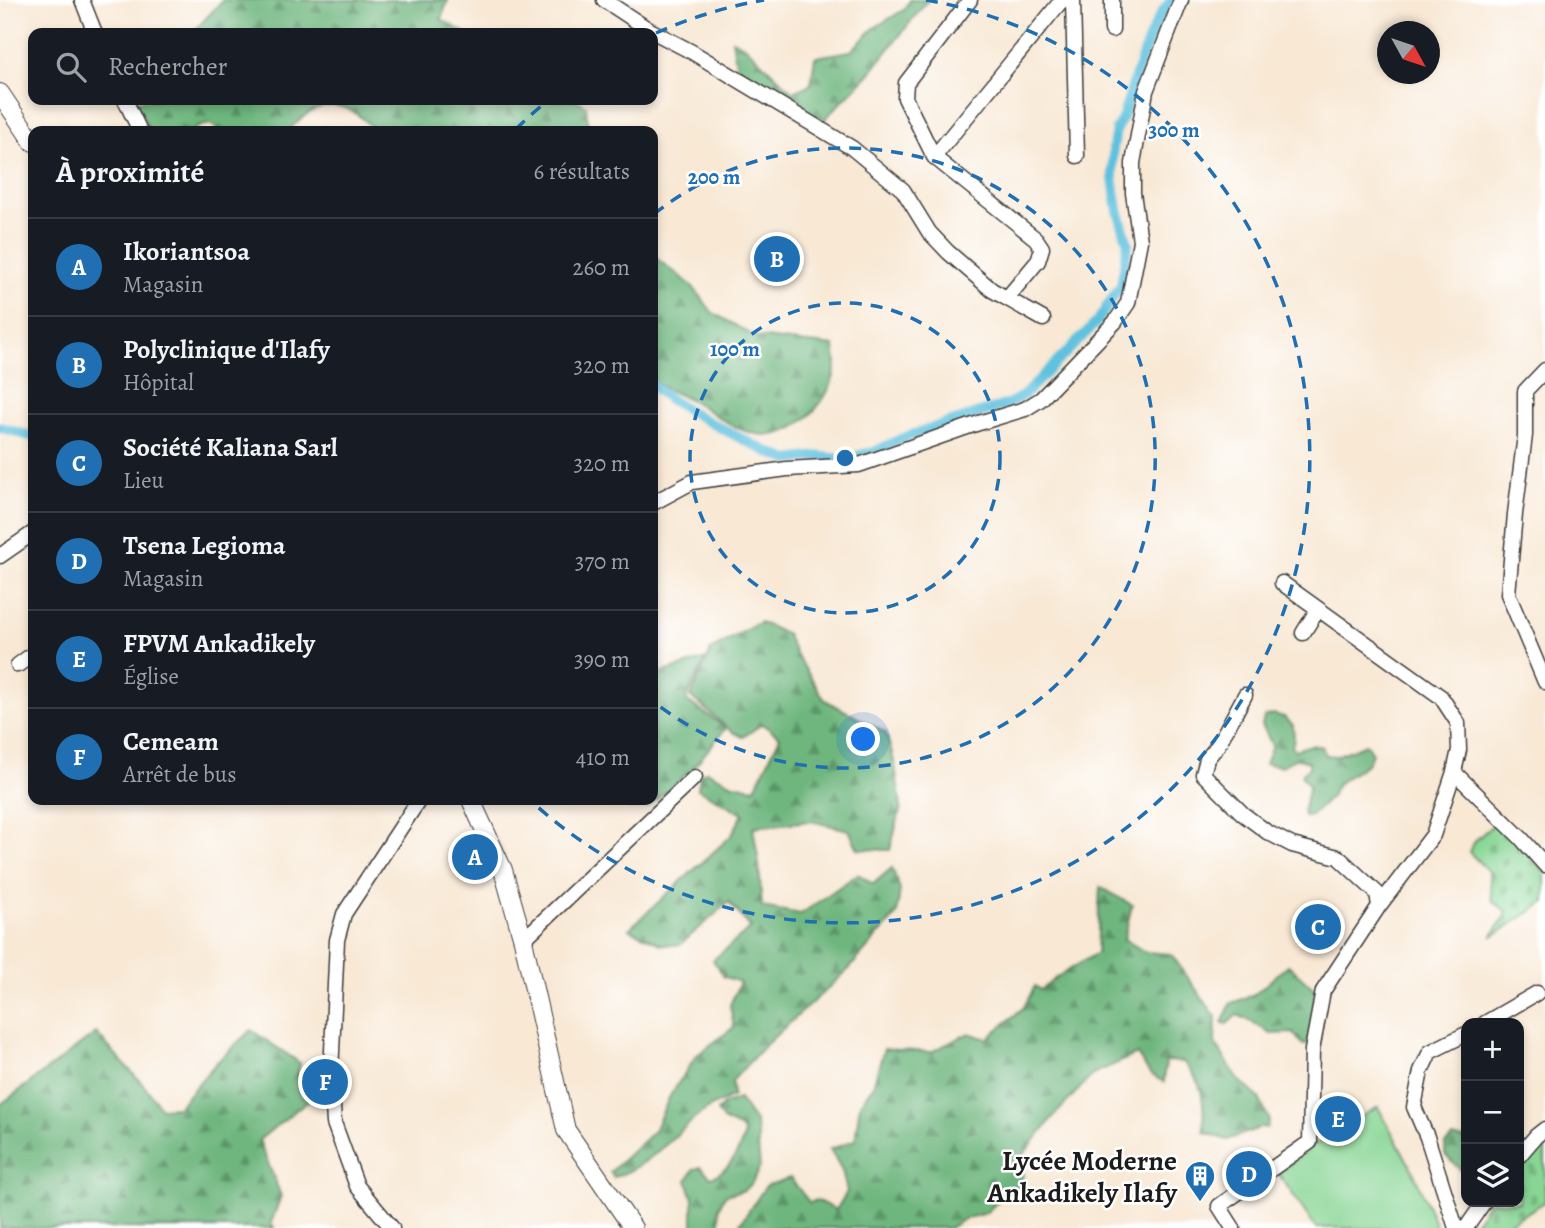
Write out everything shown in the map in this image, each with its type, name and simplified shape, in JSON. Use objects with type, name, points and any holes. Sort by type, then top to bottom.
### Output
[{"type":"main road","points":[[0,93],[28,135]]},
{"type":"main road","points":[[473,805],[503,870],[523,940],[566,1130],[633,1228]]},
{"type":"street","points":[[82,0],[93,28]]},
{"type":"street","points":[[604,0],[646,28]]},
{"type":"street","points":[[970,0],[906,83],[905,98],[934,157],[1036,239],[1042,248],[1038,261],[1007,298]]},
{"type":"street","points":[[934,157],[1062,0]]},
{"type":"street","points":[[1073,0],[1077,156]]},
{"type":"street","points":[[1112,0],[1112,30]]},
{"type":"street","points":[[658,500],[692,482],[770,470],[859,465],[979,423],[1025,410],[1041,399],[1077,364],[1115,322],[1128,303],[1140,241],[1133,183],[1137,139],[1146,91],[1181,0]]},
{"type":"street","points":[[658,34],[852,148],[903,190],[929,232],[948,252],[992,290],[1043,319]]},
{"type":"street","points":[[127,105],[138,126]]},
{"type":"street","points":[[1545,370],[1525,391],[1525,435],[1508,594],[1545,682]]},
{"type":"street","points":[[0,556],[28,536]]},
{"type":"street","points":[[1233,1228],[1219,1206],[1310,1142],[1312,1050],[1323,991],[1379,906],[1433,835],[1459,750],[1458,723],[1441,697],[1282,583]]},
{"type":"street","points":[[1303,633],[1318,609]]},
{"type":"street","points":[[18,665],[28,658]]},
{"type":"street","points":[[1245,695],[1218,745],[1207,759],[1203,774],[1243,814],[1267,832],[1292,845],[1338,857],[1377,893],[1379,906]]},
{"type":"street","points":[[1454,772],[1545,865]]},
{"type":"street","points":[[523,940],[695,777]]},
{"type":"street","points":[[392,1228],[357,1186],[334,1123],[331,1074],[337,940],[344,914],[416,805]]},
{"type":"street","points":[[1494,1018],[1536,993]]},
{"type":"street","points":[[1456,1228],[1427,1137],[1414,1107],[1421,1071],[1430,1052],[1461,1036]]},
{"type":"street","points":[[1524,1150],[1545,1129]]},
{"type":"street","points":[[1466,1228],[1481,1207]]},
{"type":"green space","points":[[223,0],[448,0],[441,19],[456,28],[197,28]]},
{"type":"green space","points":[[910,0],[928,0],[869,74],[817,127],[737,69],[732,40],[746,47],[793,92],[811,84],[815,57],[851,51],[874,28],[905,9]]},
{"type":"green space","points":[[137,105],[584,105],[588,126],[370,126],[353,112],[332,106],[310,112],[293,126],[147,126]]},
{"type":"green space","points":[[658,260],[685,280],[712,312],[756,337],[834,346],[834,374],[824,398],[805,420],[781,433],[769,435],[748,432],[658,385]]},
{"type":"green space","points":[[760,622],[786,634],[825,700],[886,733],[895,765],[901,807],[890,850],[858,849],[849,830],[811,821],[753,827],[762,907],[801,914],[858,874],[873,884],[892,868],[900,889],[897,914],[850,968],[762,1048],[732,1081],[733,1096],[703,1112],[649,1159],[614,1177],[610,1172],[654,1131],[670,1096],[696,1056],[734,1027],[730,1005],[740,982],[724,977],[713,960],[751,928],[729,902],[680,945],[661,944],[629,929],[731,836],[743,814],[698,789],[700,775],[706,771],[733,784],[755,788],[780,737],[762,724],[743,737],[731,731],[691,697],[711,650]]},
{"type":"green space","points":[[706,659],[686,700],[726,728],[692,769],[658,798],[658,673]]},
{"type":"green space","points":[[1273,714],[1284,717],[1293,725],[1292,747],[1295,750],[1311,745],[1322,747],[1326,755],[1336,756],[1366,744],[1372,753],[1368,763],[1337,784],[1331,797],[1311,816],[1304,816],[1303,812],[1309,786],[1301,775],[1309,767],[1309,762],[1296,758],[1282,766],[1265,764],[1272,745],[1262,725],[1264,717]]},
{"type":"green space","points":[[629,805],[650,805],[648,807],[629,808]]},
{"type":"green space","points":[[1498,820],[1545,873],[1545,902],[1492,937],[1507,912],[1492,900],[1489,872],[1469,852],[1478,838]]},
{"type":"green space","points":[[1100,887],[1132,905],[1124,939],[1145,952],[1171,954],[1216,1017],[1215,1043],[1238,1079],[1259,1098],[1269,1119],[1267,1128],[1259,1128],[1227,1140],[1204,1132],[1202,1094],[1190,1070],[1183,1062],[1166,1061],[1164,1082],[1150,1074],[1137,1054],[1093,1074],[1023,1155],[1022,1186],[1001,1198],[986,1213],[964,1219],[949,1228],[737,1228],[766,1186],[790,1178],[810,1203],[816,1200],[836,1210],[847,1192],[842,1170],[830,1149],[855,1140],[860,1104],[873,1086],[884,1049],[931,1052],[969,1033],[987,1039],[1024,1007],[1035,986],[1041,990],[1097,953]]},
{"type":"green space","points":[[1288,965],[1316,990],[1308,1044],[1303,1045],[1293,1033],[1271,1034],[1237,1015],[1227,1024],[1222,1023],[1231,1003],[1254,995]]},
{"type":"green space","points":[[251,1030],[300,1063],[298,1074],[316,1094],[259,1140],[281,1196],[271,1223],[274,1228],[0,1228],[0,1105],[96,1033],[161,1108],[178,1107],[216,1063]]},
{"type":"green space","points":[[739,1099],[756,1123],[760,1167],[752,1183],[744,1190],[725,1195],[719,1208],[720,1228],[693,1228],[693,1199],[687,1180],[693,1170],[700,1167],[711,1177],[723,1170],[732,1160],[744,1135],[741,1129],[723,1120],[717,1111],[725,1104]]},
{"type":"green space","points":[[1378,1107],[1413,1171],[1437,1228],[1316,1228],[1278,1173],[1312,1146]]},
{"type":"green space","points":[[1545,1135],[1545,1202],[1500,1228],[1471,1228],[1486,1207],[1524,1207],[1524,1157]]},
{"type":"green space","points":[[1453,1138],[1461,1139],[1461,1170],[1445,1155],[1445,1145]]},
{"type":"waterway","points":[[658,390],[709,422],[789,460],[816,456],[842,459],[874,452],[905,437],[1008,404],[1024,395],[1097,322],[1121,285],[1128,244],[1118,210],[1113,178],[1116,129],[1122,119],[1149,39],[1172,0]]},
{"type":"waterway","points":[[0,427],[28,435]]},
{"type":"place","name":"Polyclinique d'Ilafy","points":[[777,259]]},
{"type":"place","name":"Ikoriantsoa","points":[[475,857]]},
{"type":"place","name":"Société Kaliana Sarl","points":[[1318,927]]},
{"type":"place","name":"Cemeam","points":[[325,1082]]},
{"type":"place","name":"FPVM Ankadikely","points":[[1338,1119]]},
{"type":"place","name":"Tsena Legioma","points":[[1249,1174]]},
{"type":"place","name":"Lycée Moderne Ankadikely Ilafy","points":[[1200,1203]]}]
